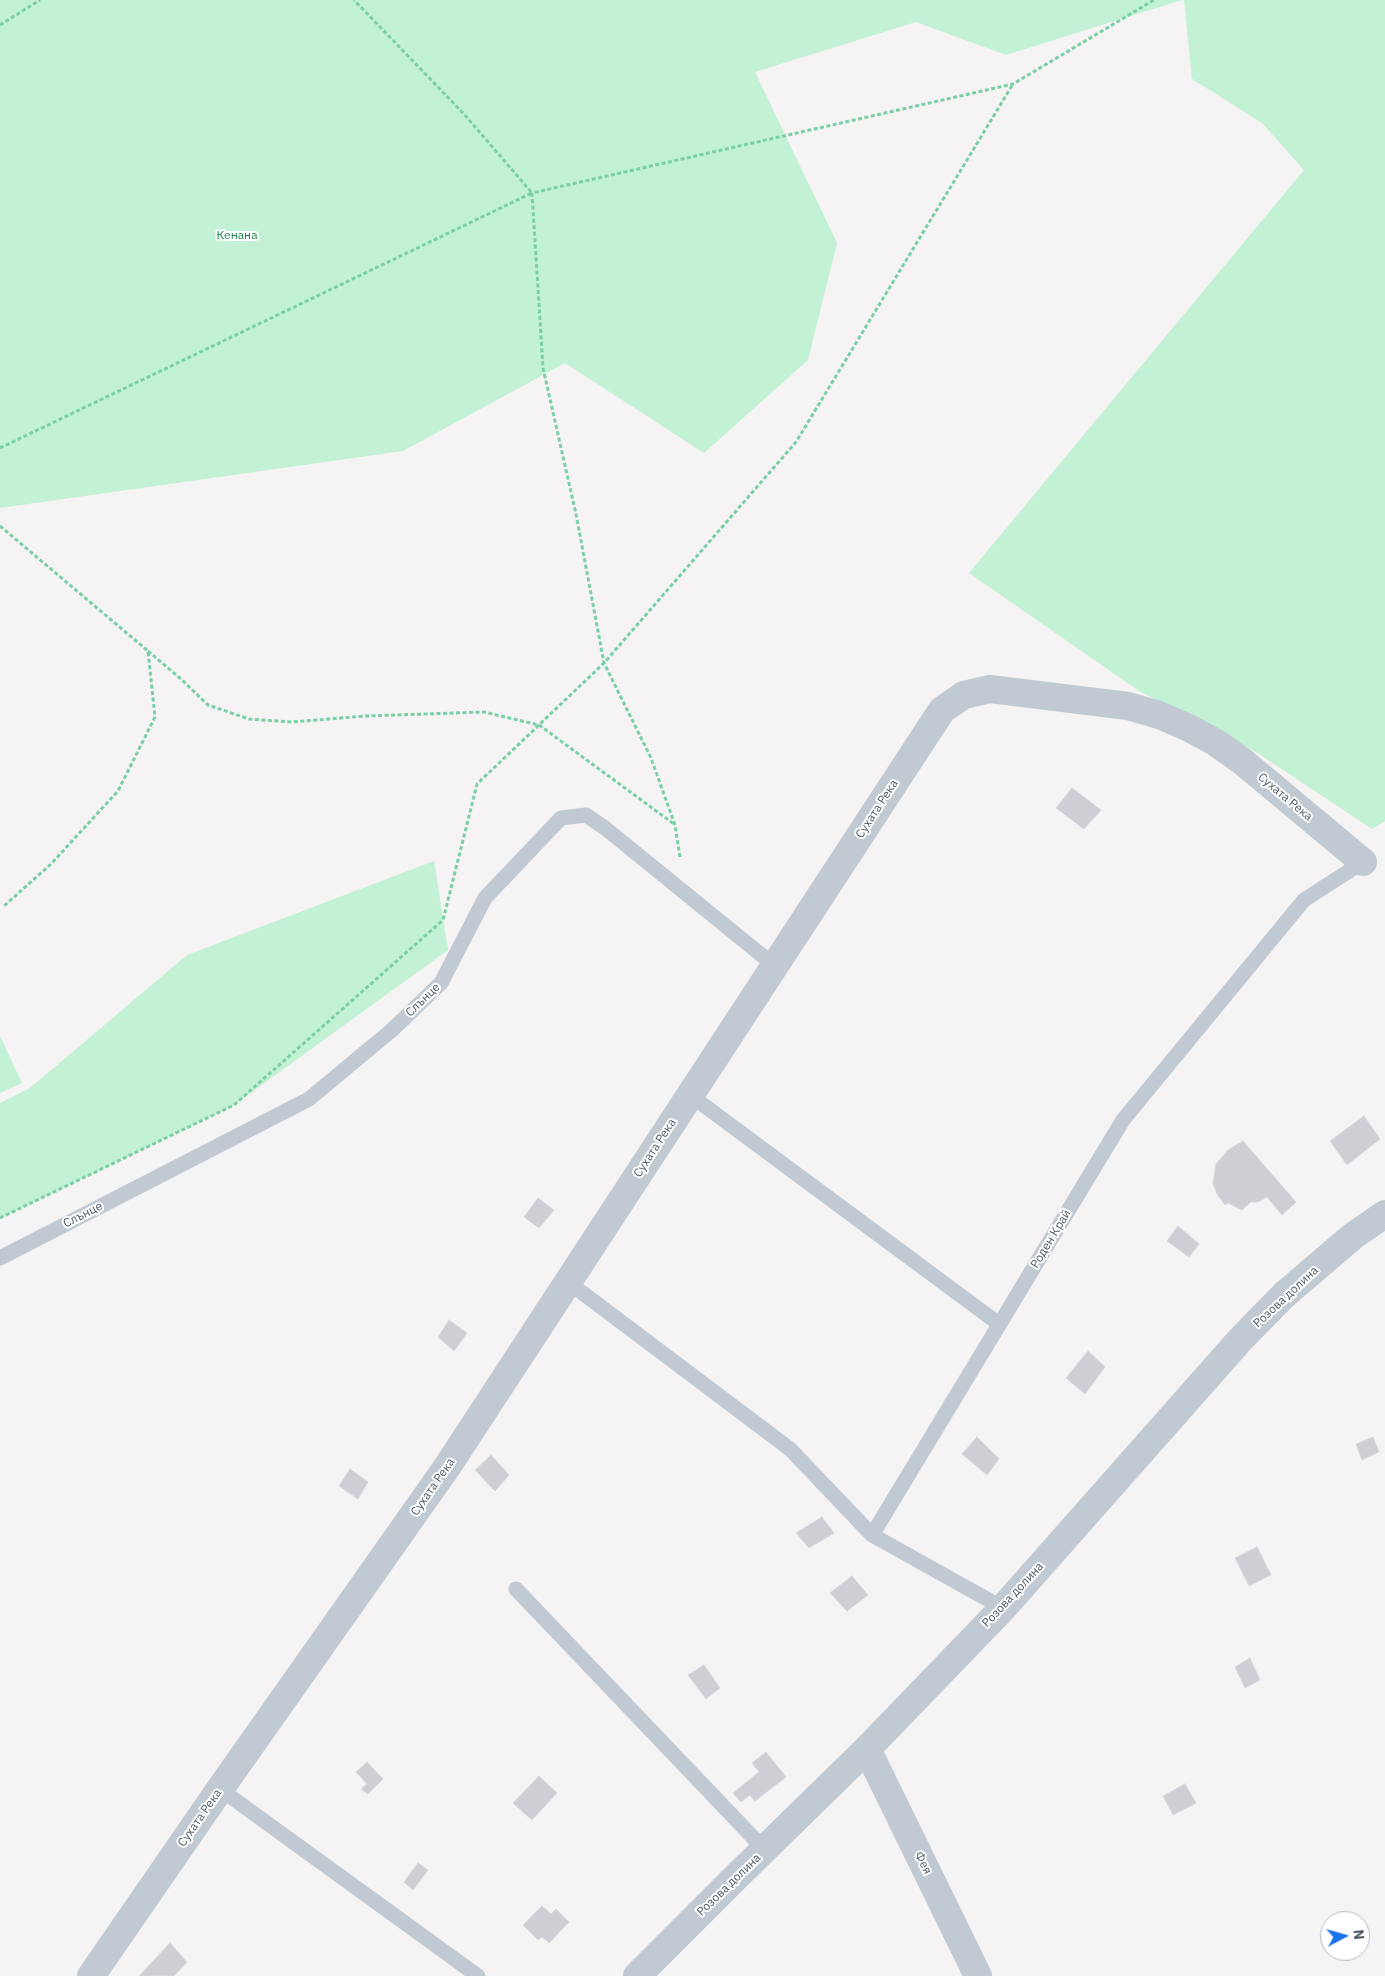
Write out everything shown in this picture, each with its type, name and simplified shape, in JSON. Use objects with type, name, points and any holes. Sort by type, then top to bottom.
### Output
[{"type":"street","name":"Сухата Река","points":[[91,1976],[447,1468],[942,710],[964,695],[990,689],[1038,693],[1128,706],[1159,715],[1188,726],[1216,742],[1242,761],[1363,862]]},
{"type":"street","name":"Розова долина","points":[[637,1976],[867,1749],[1003,1608],[1240,1340],[1284,1295],[1353,1236],[1385,1214]]},
{"type":"street","name":"Фея","points":[[867,1749],[978,1976]]},
{"type":"lane","name":"Слънце","points":[[0,1258],[309,1099],[392,1030],[441,983],[485,898],[561,818],[586,815],[605,828],[775,966]]},
{"type":"lane","name":"Роден Край","points":[[872,1535],[1123,1120],[1304,900],[1363,862]]},
{"type":"lane","points":[[690,1095],[1000,1324]]},
{"type":"lane","points":[[568,1282],[790,1449],[872,1535],[1003,1608]]},
{"type":"lane","points":[[516,1589],[765,1850]]},
{"type":"lane","points":[[220,1790],[478,1976]]},
{"type":"path","points":[[0,25],[40,0]]},
{"type":"path","points":[[354,0],[464,114],[532,193],[542,368],[576,514],[604,663],[651,758],[675,825],[686,894]]},
{"type":"path","points":[[0,448],[532,193],[1013,84],[1154,0]]},
{"type":"path","points":[[0,1218],[234,1105],[443,920],[477,784],[604,663],[796,442],[1013,84]]},
{"type":"path","points":[[0,526],[181,679],[208,705],[250,719],[290,722],[415,713],[484,712],[539,725],[675,825]]},
{"type":"path","points":[[4,906],[51,864],[118,791],[155,717],[148,652]]},
{"type":"green space","name":"Кенана","points":[[0,0],[1182,0],[1006,55],[916,22],[755,72],[837,243],[808,360],[704,453],[565,363],[403,451],[0,508]]},
{"type":"green space","points":[[1184,0],[1385,0],[1385,821],[1372,829],[1256,752],[1139,691],[969,573],[1304,170],[1262,123],[1192,79]]},
{"type":"green space","points":[[434,861],[448,950],[234,1105],[0,1218],[0,1103],[30,1088],[187,955]]},
{"type":"green space","points":[[0,1036],[22,1083],[0,1093]]},
{"type":"building","points":[[1072,788],[1101,810],[1084,829],[1056,808]]},
{"type":"building","points":[[1364,1116],[1380,1139],[1347,1165],[1330,1141]]},
{"type":"building","points":[[1243,1141],[1296,1202],[1282,1215],[1267,1197],[1258,1202],[1251,1202],[1242,1210],[1228,1203],[1225,1205],[1217,1194],[1213,1183],[1216,1164],[1228,1150]]},
{"type":"building","points":[[538,1198],[554,1210],[539,1228],[524,1217]]},
{"type":"building","points":[[1178,1226],[1199,1244],[1189,1257],[1167,1241]]},
{"type":"building","points":[[449,1320],[467,1333],[454,1351],[438,1337]]},
{"type":"building","points":[[1088,1351],[1105,1367],[1085,1394],[1066,1378]]},
{"type":"building","points":[[977,1437],[999,1459],[987,1475],[962,1454]]},
{"type":"building","points":[[1373,1437],[1379,1452],[1362,1460],[1356,1444]]},
{"type":"building","points":[[491,1455],[509,1475],[495,1491],[475,1470]]},
{"type":"building","points":[[350,1469],[368,1482],[358,1499],[339,1486]]},
{"type":"building","points":[[822,1517],[834,1533],[809,1548],[796,1533]]},
{"type":"building","points":[[1257,1547],[1271,1575],[1249,1586],[1235,1558]]},
{"type":"building","points":[[852,1576],[868,1595],[847,1611],[830,1593]]},
{"type":"building","points":[[1250,1658],[1260,1680],[1245,1688],[1235,1667]]},
{"type":"building","points":[[704,1665],[720,1688],[706,1699],[688,1675]]},
{"type":"building","points":[[766,1752],[786,1777],[755,1801],[750,1795],[741,1802],[733,1793],[759,1772],[752,1763]]},
{"type":"building","points":[[367,1762],[383,1779],[368,1794],[361,1789],[367,1784],[356,1772]]},
{"type":"building","points":[[539,1776],[557,1793],[532,1820],[513,1803]]},
{"type":"building","points":[[1185,1784],[1196,1803],[1173,1815],[1163,1796]]},
{"type":"building","points":[[418,1863],[428,1870],[413,1890],[404,1882]]},
{"type":"building","points":[[542,1906],[551,1914],[556,1909],[569,1922],[549,1943],[542,1937],[538,1940],[523,1925]]},
{"type":"building","points":[[170,1943],[187,1962],[174,1976],[139,1976]]}]
